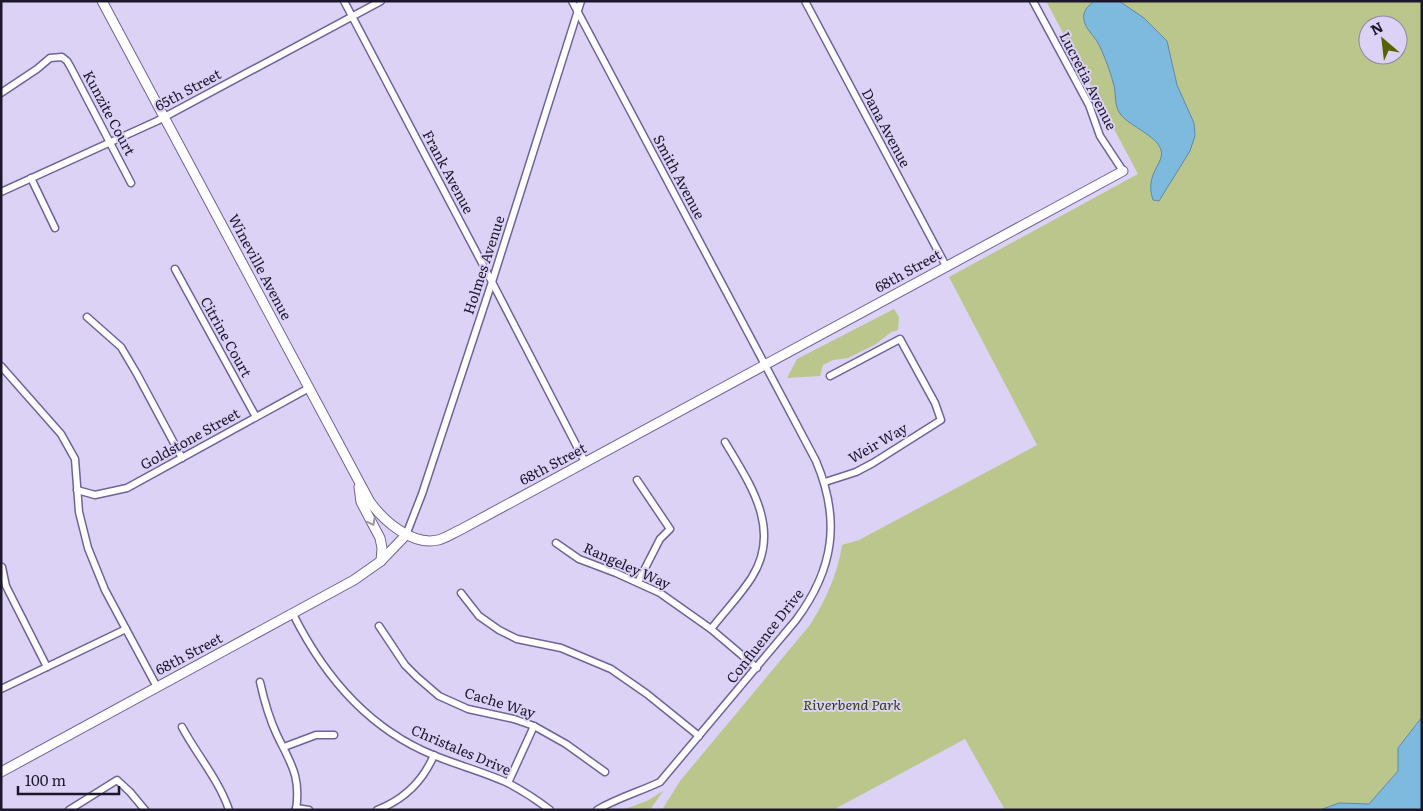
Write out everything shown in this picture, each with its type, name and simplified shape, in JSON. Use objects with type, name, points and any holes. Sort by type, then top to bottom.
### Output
[{"type":"street","name":"Wineville Avenue","points":[[102,1],[359,484],[379,514],[406,535]]},
{"type":"street","name":"Frank Avenue","points":[[344,1],[585,462]]},
{"type":"street","name":"65th Street","points":[[1,192],[164,117],[381,1]]},
{"type":"street","name":"Smith Avenue","points":[[572,1],[765,365]]},
{"type":"street","name":"Holmes Avenue","points":[[406,535],[422,494],[492,282],[581,1]]},
{"type":"street","name":"Dana Avenue","points":[[805,1],[946,266]]},
{"type":"street","name":"Lucretia Avenue","points":[[1033,1],[1089,105],[1100,136],[1123,171]]},
{"type":"street","name":"Kunzite Court","points":[[1,92],[37,69],[50,58],[62,57],[67,60],[131,183]]},
{"type":"street","name":"68th Street","points":[[1,772],[354,580],[381,561],[406,535],[428,541],[445,537],[1123,171]]},
{"type":"street","points":[[31,178],[55,228]]},
{"type":"street","name":"Citrine Court","points":[[175,269],[256,417]]},
{"type":"street","points":[[87,317],[120,347],[138,374],[182,458]]},
{"type":"street","name":"Weir Way","points":[[825,482],[856,472],[873,463],[941,420],[900,339],[830,376]]},
{"type":"street","name":"Confluence Drive","points":[[597,810],[616,799],[642,791],[660,782],[757,668],[805,608],[820,581],[830,540],[830,516],[825,482],[816,461],[765,365]]},
{"type":"street","points":[[1,366],[61,434],[74,459],[78,512],[88,548],[105,590],[157,687]]},
{"type":"street","name":"Goldstone Street","points":[[77,490],[96,495],[127,488],[309,388]]},
{"type":"street","points":[[710,629],[752,576],[763,552],[764,540],[762,516],[757,497],[725,442]]},
{"type":"street","points":[[637,480],[670,529],[660,539],[638,582]]},
{"type":"street","points":[[359,484],[360,502],[380,538],[382,548],[381,561]]},
{"type":"street","name":"Rangeley Way","points":[[556,543],[579,559],[638,582],[660,593],[682,607],[757,668]]},
{"type":"street","points":[[2,567],[6,586],[47,667]]},
{"type":"street","points":[[461,593],[479,616],[499,630],[517,639],[561,648],[611,669],[647,694],[699,736]]},
{"type":"street","name":"Christales Drive","points":[[292,614],[317,658],[344,692],[378,723],[398,737],[434,756],[508,783],[550,810]]},
{"type":"street","name":"Cache Way","points":[[379,626],[417,678],[440,696],[468,709],[514,719],[534,726],[566,744],[605,772]]},
{"type":"street","points":[[1,690],[126,629]]},
{"type":"street","points":[[260,682],[270,718],[284,747],[298,786],[296,809],[309,810]]},
{"type":"street","points":[[508,783],[534,726]]},
{"type":"street","points":[[182,727],[192,746],[213,776],[229,810]]},
{"type":"street","points":[[284,747],[316,735],[334,735]]},
{"type":"street","points":[[377,810],[390,805],[404,796],[425,772],[434,756]]},
{"type":"street","points":[[69,810],[117,780],[145,810]]},
{"type":"green space","name":"Riverbend Park","points":[[1046,1],[1422,1],[1422,717],[1398,748],[1398,771],[1369,804],[1339,803],[1320,810],[1005,810],[965,739],[833,810],[662,810],[680,781],[810,625],[830,587],[842,545],[859,540],[1037,445],[949,277],[1138,174]]},
{"type":"green space","points":[[894,309],[899,317],[898,330],[891,332],[876,344],[848,358],[833,360],[823,365],[820,376],[787,378],[797,359]]},
{"type":"green space","points":[[663,791],[650,810],[622,810],[647,801]]},
{"type":"water","points":[[1094,1],[1119,1],[1144,18],[1167,41],[1177,85],[1194,123],[1195,136],[1190,151],[1159,201],[1153,200],[1151,183],[1160,160],[1161,150],[1154,140],[1125,119],[1119,111],[1114,86],[1106,62],[1098,43],[1084,20],[1085,12]]},
{"type":"water","points":[[1422,717],[1422,810],[1320,810],[1339,803],[1369,804],[1398,771],[1398,748]]}]
